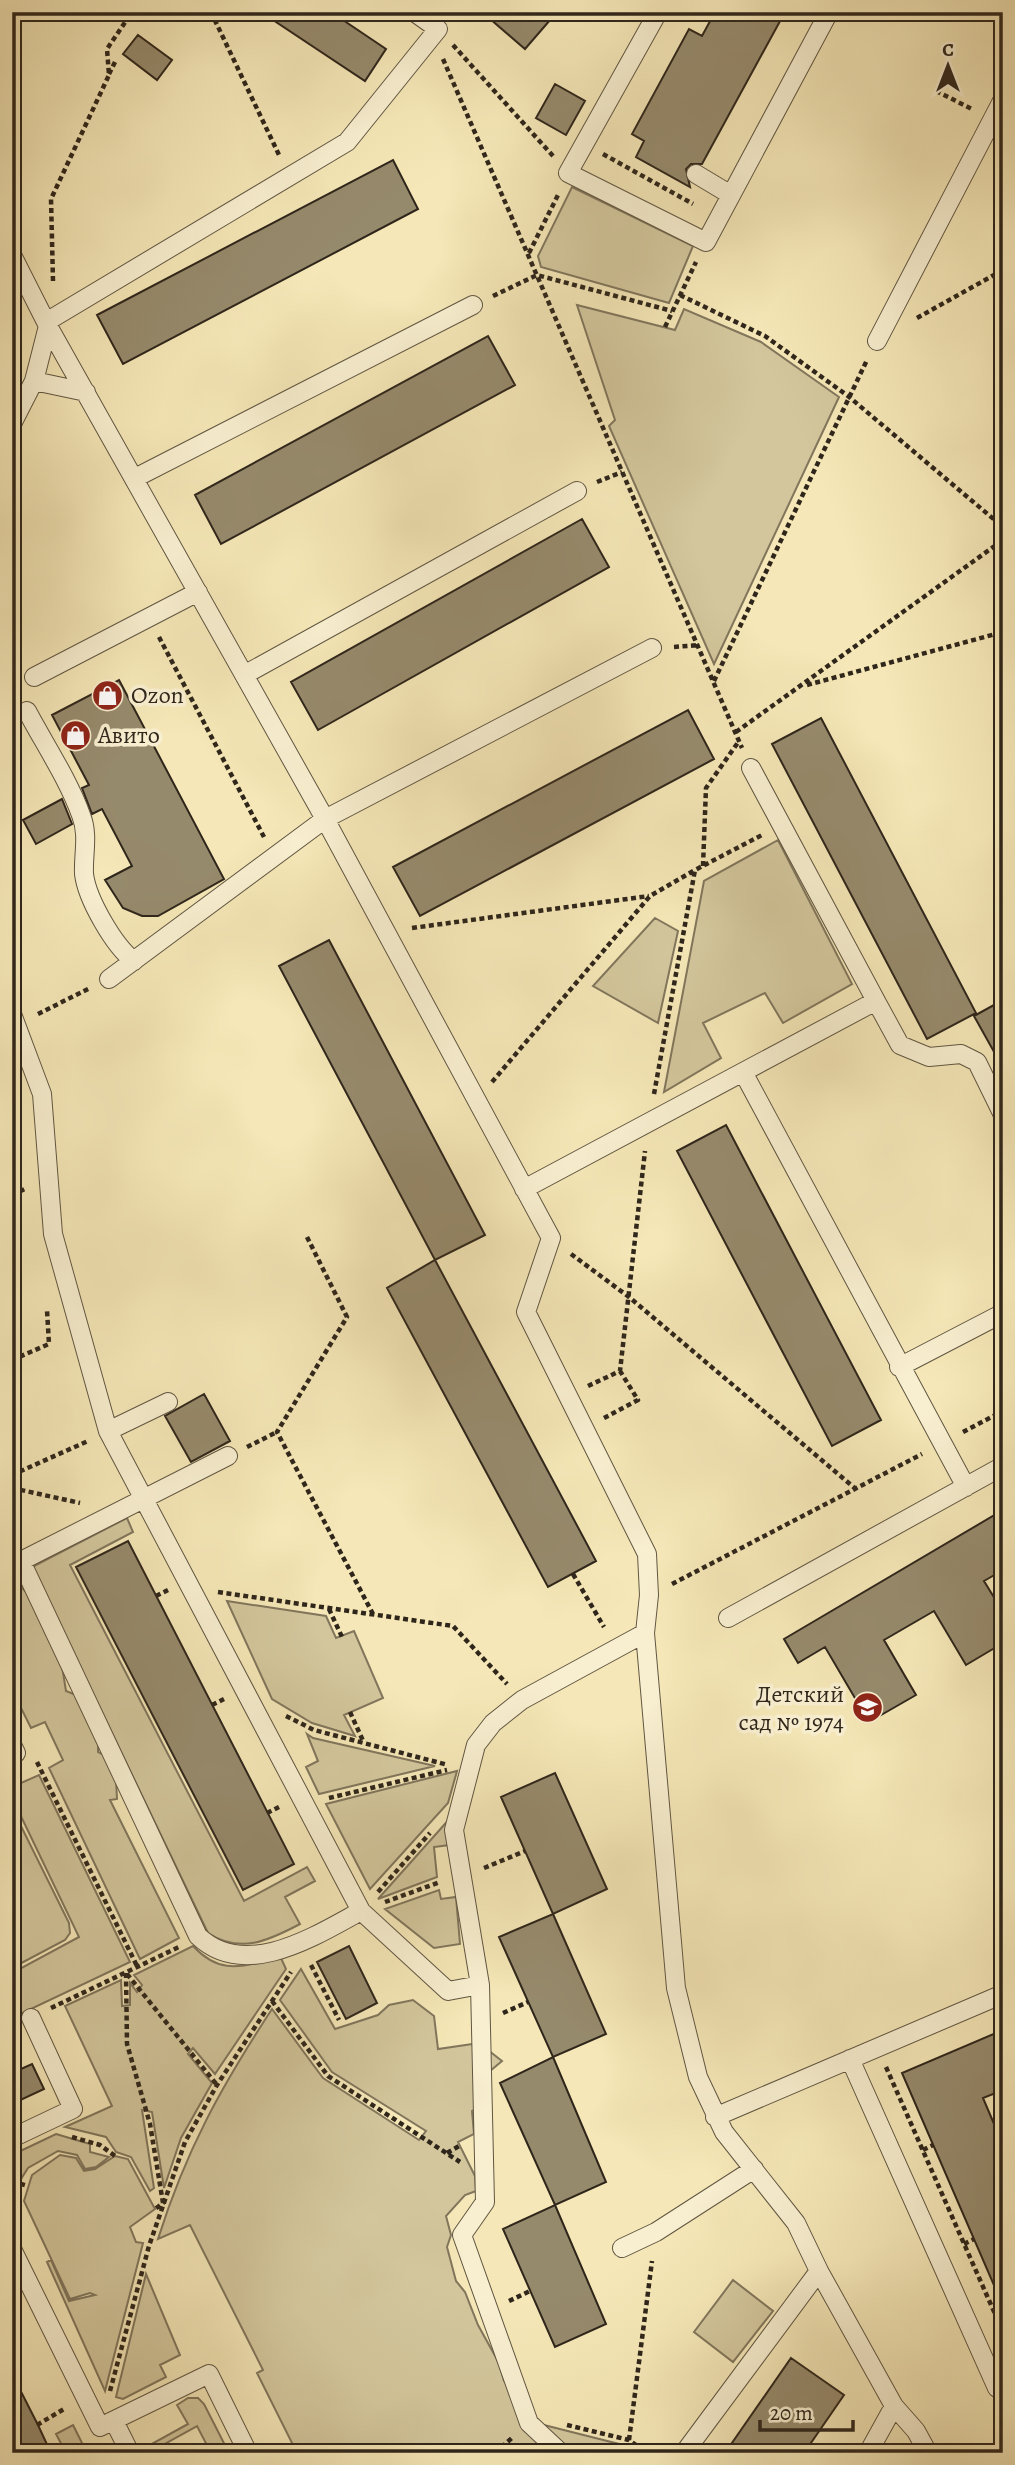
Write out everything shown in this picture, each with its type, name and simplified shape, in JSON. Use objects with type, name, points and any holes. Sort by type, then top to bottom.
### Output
[{"type":"lane","points":[[12,424],[34,382],[49,322],[347,142],[436,33],[414,12]]},
{"type":"lane","points":[[658,12],[568,173],[706,242],[829,12]]},
{"type":"lane","points":[[877,341],[1003,99]]},
{"type":"lane","points":[[704,179],[731,195]]},
{"type":"lane","points":[[12,255],[325,819],[551,1238],[526,1312],[647,1553],[649,1595],[645,1633],[676,1988],[698,2077],[715,2117],[796,2223],[819,2271],[894,2406],[916,2431],[928,2453]]},
{"type":"lane","points":[[135,478],[473,305]]},
{"type":"lane","points":[[34,382],[86,392]]},
{"type":"lane","points":[[244,675],[577,491]]},
{"type":"lane","points":[[34,677],[198,592]]},
{"type":"lane","points":[[109,979],[325,819],[652,648]]},
{"type":"lane","points":[[27,711],[81,813],[86,836],[84,872],[89,891],[114,941],[134,961]]},
{"type":"lane","points":[[751,768],[900,1045],[929,1057],[961,1054],[977,1062],[1003,1115]]},
{"type":"lane","points":[[524,1189],[876,1001]]},
{"type":"lane","points":[[15,1020],[42,1094],[53,1234],[108,1431],[361,1910],[448,1991],[480,1985]]},
{"type":"lane","points":[[743,1072],[940,1444],[966,1486]]},
{"type":"lane","points":[[900,1367],[1003,1313]]},
{"type":"lane","points":[[108,1431],[168,1402]]},
{"type":"lane","points":[[228,1456],[21,1561],[198,1936],[210,1948],[227,1955],[302,1948],[361,1910]]},
{"type":"lane","points":[[728,1618],[1003,1466]]},
{"type":"lane","points":[[561,2453],[529,2423],[462,2235],[485,2202],[480,1985],[454,1830],[476,1745],[488,1719],[645,1633]]},
{"type":"lane","points":[[12,1745],[16,1753],[12,1755]]},
{"type":"lane","points":[[715,2117],[1003,1994]]},
{"type":"lane","points":[[15,2130],[53,2119],[73,2109],[31,2018]]},
{"type":"lane","points":[[850,2059],[997,2388],[1003,2386]]},
{"type":"lane","points":[[622,2248],[656,2232],[754,2169]]},
{"type":"lane","points":[[12,2249],[86,2397],[130,2453]]},
{"type":"lane","points":[[684,2453],[819,2271]]},
{"type":"lane","points":[[107,2424],[209,2374],[248,2453]]},
{"type":"lane","points":[[868,2453],[894,2406]]},
{"type":"path","points":[[109,75],[107,49],[132,12]]},
{"type":"path","points":[[211,12],[289,177]]},
{"type":"path","points":[[436,33],[568,173],[528,254]]},
{"type":"path","points":[[436,33],[528,254],[751,768]]},
{"type":"path","points":[[49,322],[51,199],[115,61]]},
{"type":"path","points":[[609,142],[602,154],[699,207],[704,179]]},
{"type":"path","points":[[665,327],[706,242]]},
{"type":"path","points":[[714,682],[848,396],[877,341],[1003,270]]},
{"type":"path","points":[[473,305],[537,275],[672,311]]},
{"type":"path","points":[[680,295],[765,336],[848,396],[1003,527]]},
{"type":"path","points":[[12,356],[17,336],[15,313]]},
{"type":"path","points":[[736,732],[1003,540]]},
{"type":"path","points":[[149,617],[274,856]]},
{"type":"path","points":[[803,686],[1003,632]]},
{"type":"path","points":[[703,866],[706,788],[739,741]]},
{"type":"path","points":[[477,1100],[650,896],[695,870]]},
{"type":"path","points":[[386,931],[650,896]]},
{"type":"path","points":[[15,1020],[109,979]]},
{"type":"path","points":[[228,1456],[277,1432],[347,1317],[307,1237]]},
{"type":"path","points":[[551,1238],[629,1297],[857,1490]]},
{"type":"path","points":[[586,1428],[638,1400],[620,1371]]},
{"type":"path","points":[[649,1595],[857,1490],[1003,1412]]},
{"type":"path","points":[[12,1475],[108,1431]]},
{"type":"path","points":[[277,1432],[373,1614]]},
{"type":"path","points":[[12,1488],[117,1511]]},
{"type":"path","points":[[573,1574],[616,1648]]},
{"type":"path","points":[[191,1588],[453,1626],[522,1700]]},
{"type":"path","points":[[328,1608],[342,1637]]},
{"type":"path","points":[[249,1698],[314,1730],[458,1767],[305,1804]]},
{"type":"path","points":[[350,1712],[364,1743]]},
{"type":"path","points":[[39,1763],[138,1968]]},
{"type":"path","points":[[361,1910],[435,1828]]},
{"type":"path","points":[[302,1948],[339,2020]]},
{"type":"path","points":[[107,2424],[163,2203],[185,2142],[302,1948]]},
{"type":"path","points":[[31,2018],[156,1959]]},
{"type":"path","points":[[126,1973],[217,2085]]},
{"type":"path","points":[[126,1973],[127,2044],[150,2124],[163,2203]]},
{"type":"path","points":[[316,1974],[323,1973]]},
{"type":"path","points":[[272,2001],[328,2076],[484,2178]]},
{"type":"path","points":[[886,2066],[1003,2332]]},
{"type":"path","points":[[53,2119],[60,2133],[100,2146],[115,2156]]},
{"type":"path","points":[[923,2150],[933,2145]]},
{"type":"path","points":[[12,2181],[29,2186]]},
{"type":"path","points":[[155,2209],[163,2203]]},
{"type":"path","points":[[629,2440],[656,2232]]},
{"type":"path","points":[[964,2244],[974,2239]]},
{"type":"path","points":[[37,2425],[86,2397]]},
{"type":"path","points":[[529,2423],[539,2418],[629,2440],[647,2453]]},
{"type":"shaded area","points":[[572,187],[693,246],[669,303],[541,267],[538,256]]},
{"type":"shaded area","points":[[577,305],[675,330],[684,309],[761,342],[839,397],[714,664],[609,426],[615,420]]},
{"type":"shaded area","points":[[778,840],[852,984],[783,1023],[765,993],[703,1023],[721,1058],[664,1092],[704,881]]},
{"type":"shaded area","points":[[655,918],[678,931],[658,1023],[593,986]]},
{"type":"shaded area","points":[[127,1518],[133,1532],[70,1565],[244,1901],[307,1867],[315,1881],[285,1897],[300,1924],[277,1936],[243,1944],[231,1943],[208,1933],[99,1706],[98,1752],[115,1761],[117,1799],[110,1800],[179,1938],[140,1959],[49,1768],[63,1760],[45,1722],[31,1728],[12,1690],[12,1584],[16,1583],[54,1616],[66,1691],[96,1703],[32,1567]]},
{"type":"shaded area","points":[[227,1601],[326,1616],[336,1638],[354,1631],[383,1698],[344,1715],[355,1736],[312,1723],[272,1699]]},
{"type":"shaded area","points":[[307,1734],[313,1738],[435,1766],[319,1794],[306,1767],[318,1761]]},
{"type":"shaded area","points":[[457,1771],[448,1803],[370,1889],[326,1804]]},
{"type":"shaded area","points":[[39,1775],[130,1962],[12,2018],[12,1973],[79,1937],[18,1810],[12,1812],[12,1787]]},
{"type":"shaded area","points":[[452,1816],[449,1845],[434,1847],[437,1877],[378,1899]]},
{"type":"shaded area","points":[[12,1823],[21,1826],[69,1923],[70,1933],[65,1940],[12,1968]]},
{"type":"shaded area","points":[[439,1890],[441,1899],[456,1897],[460,1944],[434,1948],[385,1909]]},
{"type":"shaded area","points":[[193,1946],[204,1956],[224,1965],[244,1965],[281,1958],[286,1969],[215,2074],[193,2048],[188,2054],[212,2083],[181,2138],[164,2188],[152,2112],[142,2110],[154,2188],[150,2191],[131,2157],[116,2152],[106,2137],[65,2127],[112,2106],[65,2006],[121,1980],[122,2006],[130,2005],[130,1983],[137,1992],[142,1985],[134,1975]]},
{"type":"shaded area","points":[[301,1969],[335,2029],[378,2015],[389,2005],[413,2000],[434,2016],[438,2049],[479,2043],[502,2061],[483,2077],[483,2104],[472,2111],[474,2134],[458,2142],[475,2176],[476,2191],[465,2195],[446,2216],[451,2235],[447,2247],[456,2281],[465,2292],[478,2325],[499,2363],[504,2381],[523,2394],[545,2453],[297,2453],[257,2373],[263,2370],[190,2225],[158,2239],[180,2176],[206,2120],[272,2009],[323,2078],[419,2140],[426,2131],[332,2072],[280,2000]]},
{"type":"shaded area","points":[[56,2134],[90,2144],[90,2152],[109,2157],[96,2167],[85,2169],[77,2155],[58,2151],[28,2168],[21,2179],[12,2176],[12,2155]]},
{"type":"shaded area","points":[[60,2155],[76,2158],[84,2171],[95,2169],[115,2156],[128,2159],[155,2209],[130,2227],[136,2242],[143,2243],[105,2391],[47,2262],[51,2260],[69,2301],[95,2295],[90,2293],[70,2299],[24,2201],[32,2175]]},
{"type":"shaded area","points":[[146,2274],[180,2355],[160,2365],[166,2377],[123,2399],[116,2397]]},
{"type":"shaded area","points":[[733,2280],[773,2311],[733,2362],[694,2332]]},
{"type":"shaded area","points":[[188,2398],[198,2398],[204,2404],[229,2453],[211,2453],[197,2426],[150,2452],[148,2446],[188,2424],[177,2405]]},
{"type":"shaded area","points":[[73,2425],[87,2453],[66,2453],[56,2434]]},
{"type":"shaded area","points":[[540,2426],[627,2446],[637,2453],[569,2453]]},
{"type":"building","points":[[261,12],[331,12],[386,49],[365,81]]},
{"type":"building","points":[[482,12],[557,12],[525,49]]},
{"type":"building","points":[[715,12],[785,12],[702,164],[691,164],[686,169],[690,187],[636,157],[644,141],[632,134],[689,29],[702,36]]},
{"type":"building","points":[[138,35],[172,60],[157,80],[123,54]]},
{"type":"building","points":[[555,84],[585,101],[566,135],[536,118]]},
{"type":"building","points":[[393,160],[418,209],[123,364],[97,315]]},
{"type":"building","points":[[488,336],[515,385],[221,544],[195,495]]},
{"type":"building","points":[[582,519],[609,567],[318,730],[291,682]]},
{"type":"building","points":[[119,680],[224,879],[158,916],[142,916],[123,908],[105,880],[132,866],[102,809],[92,814],[82,788],[89,785],[52,715]]},
{"type":"building","points":[[688,710],[714,759],[420,916],[393,867]]},
{"type":"building","points":[[821,718],[976,1013],[927,1039],[772,744]]},
{"type":"building","points":[[62,799],[72,824],[36,844],[23,820]]},
{"type":"building","points":[[329,940],[485,1235],[435,1260],[279,966]]},
{"type":"building","points":[[1003,1000],[1003,1068],[974,1016]]},
{"type":"building","points":[[726,1125],[881,1420],[832,1446],[677,1151]]},
{"type":"building","points":[[435,1260],[596,1561],[548,1587],[387,1288]]},
{"type":"building","points":[[204,1394],[230,1441],[191,1462],[165,1416]]},
{"type":"building","points":[[1003,1510],[1003,1570],[984,1581],[1003,1612],[1003,1643],[966,1665],[934,1611],[884,1640],[916,1695],[869,1722],[825,1647],[798,1663],[784,1639]]},
{"type":"building","points":[[128,1541],[294,1864],[243,1890],[76,1567]]},
{"type":"building","points":[[555,1773],[607,1889],[553,1914],[501,1797]]},
{"type":"building","points":[[553,1914],[606,2034],[553,2057],[499,1937]]},
{"type":"building","points":[[349,1946],[377,2003],[346,2019],[317,1962]]},
{"type":"building","points":[[1003,2030],[1003,2090],[983,2098],[1003,2145],[1003,2306],[902,2073]]},
{"type":"building","points":[[553,2057],[606,2182],[555,2205],[500,2083]]},
{"type":"building","points":[[32,2064],[44,2089],[12,2104],[12,2073]]},
{"type":"building","points":[[555,2205],[606,2324],[555,2347],[503,2229]]},
{"type":"building","points":[[791,2358],[844,2395],[804,2453],[725,2453]]},
{"type":"building","points":[[12,2374],[38,2425],[51,2453],[12,2453]]},
{"type":"place","name":"Ozon","points":[[108,695]]},
{"type":"place","name":"Авито","points":[[75,735]]},
{"type":"place","name":"Детский сад № 1974","points":[[867,1708]]}]
